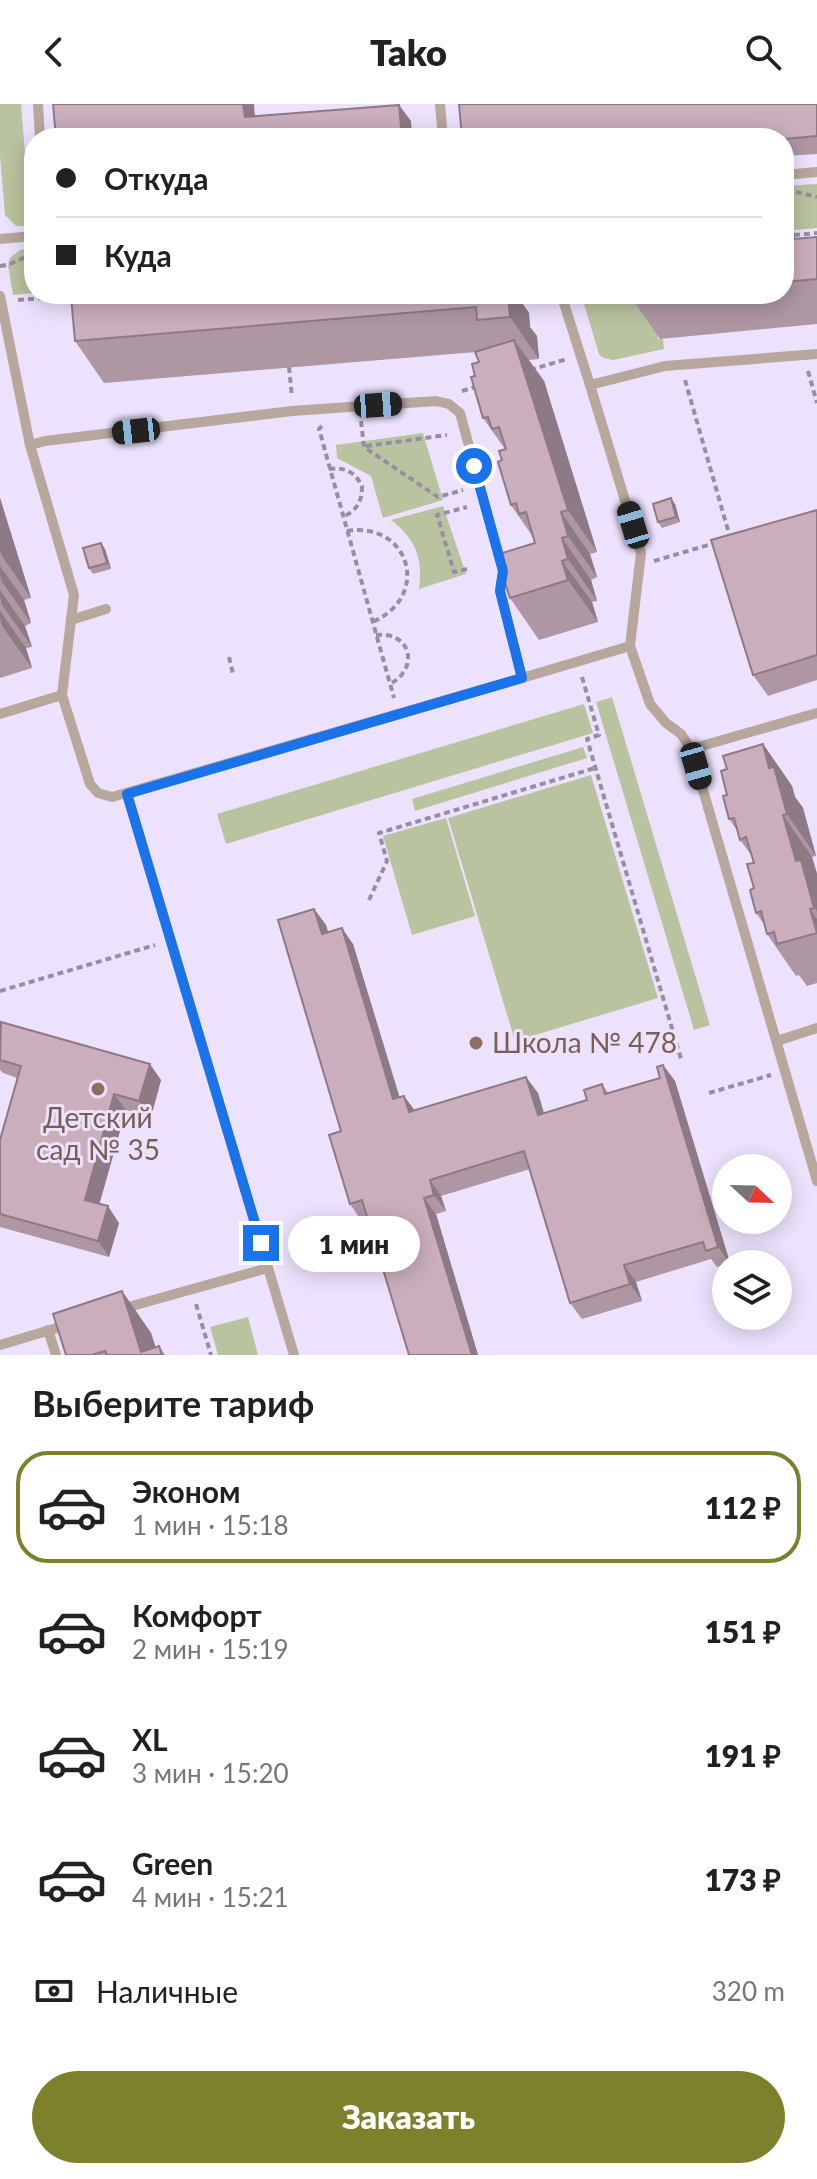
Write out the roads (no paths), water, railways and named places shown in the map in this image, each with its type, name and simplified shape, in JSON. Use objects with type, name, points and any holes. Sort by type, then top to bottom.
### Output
[{"type":"lane","points":[[38,104],[39,128]]},
{"type":"lane","points":[[440,104],[442,128]]},
{"type":"lane","points":[[794,174],[817,172]]},
{"type":"lane","points":[[0,239],[24,237]]},
{"type":"lane","points":[[0,298],[30,445],[74,595],[62,695],[90,784],[98,793],[112,797],[127,794],[630,646]]},
{"type":"lane","points":[[564,304],[641,553],[630,646],[650,704],[666,723],[681,734],[691,749],[817,1181]]},
{"type":"lane","points":[[590,385],[665,366],[817,354]]},
{"type":"lane","points":[[30,445],[292,411],[436,401],[449,404],[460,413],[503,571],[500,591],[522,678]]},
{"type":"lane","points":[[71,620],[106,609]]},
{"type":"lane","points":[[0,714],[62,695]]},
{"type":"lane","points":[[691,749],[817,713]]},
{"type":"lane","points":[[127,794],[294,1355]]},
{"type":"lane","points":[[777,1041],[817,1028]]},
{"type":"lane","points":[[105,1314],[268,1268]]},
{"type":"lane","points":[[0,1345],[76,1322]]},
{"type":"lane","points":[[48,1330],[56,1355]]},
{"type":"place","name":"Школа № 478","points":[[476,1043]]},
{"type":"place","name":"Детский сад № 35","points":[[98,1089]]}]
